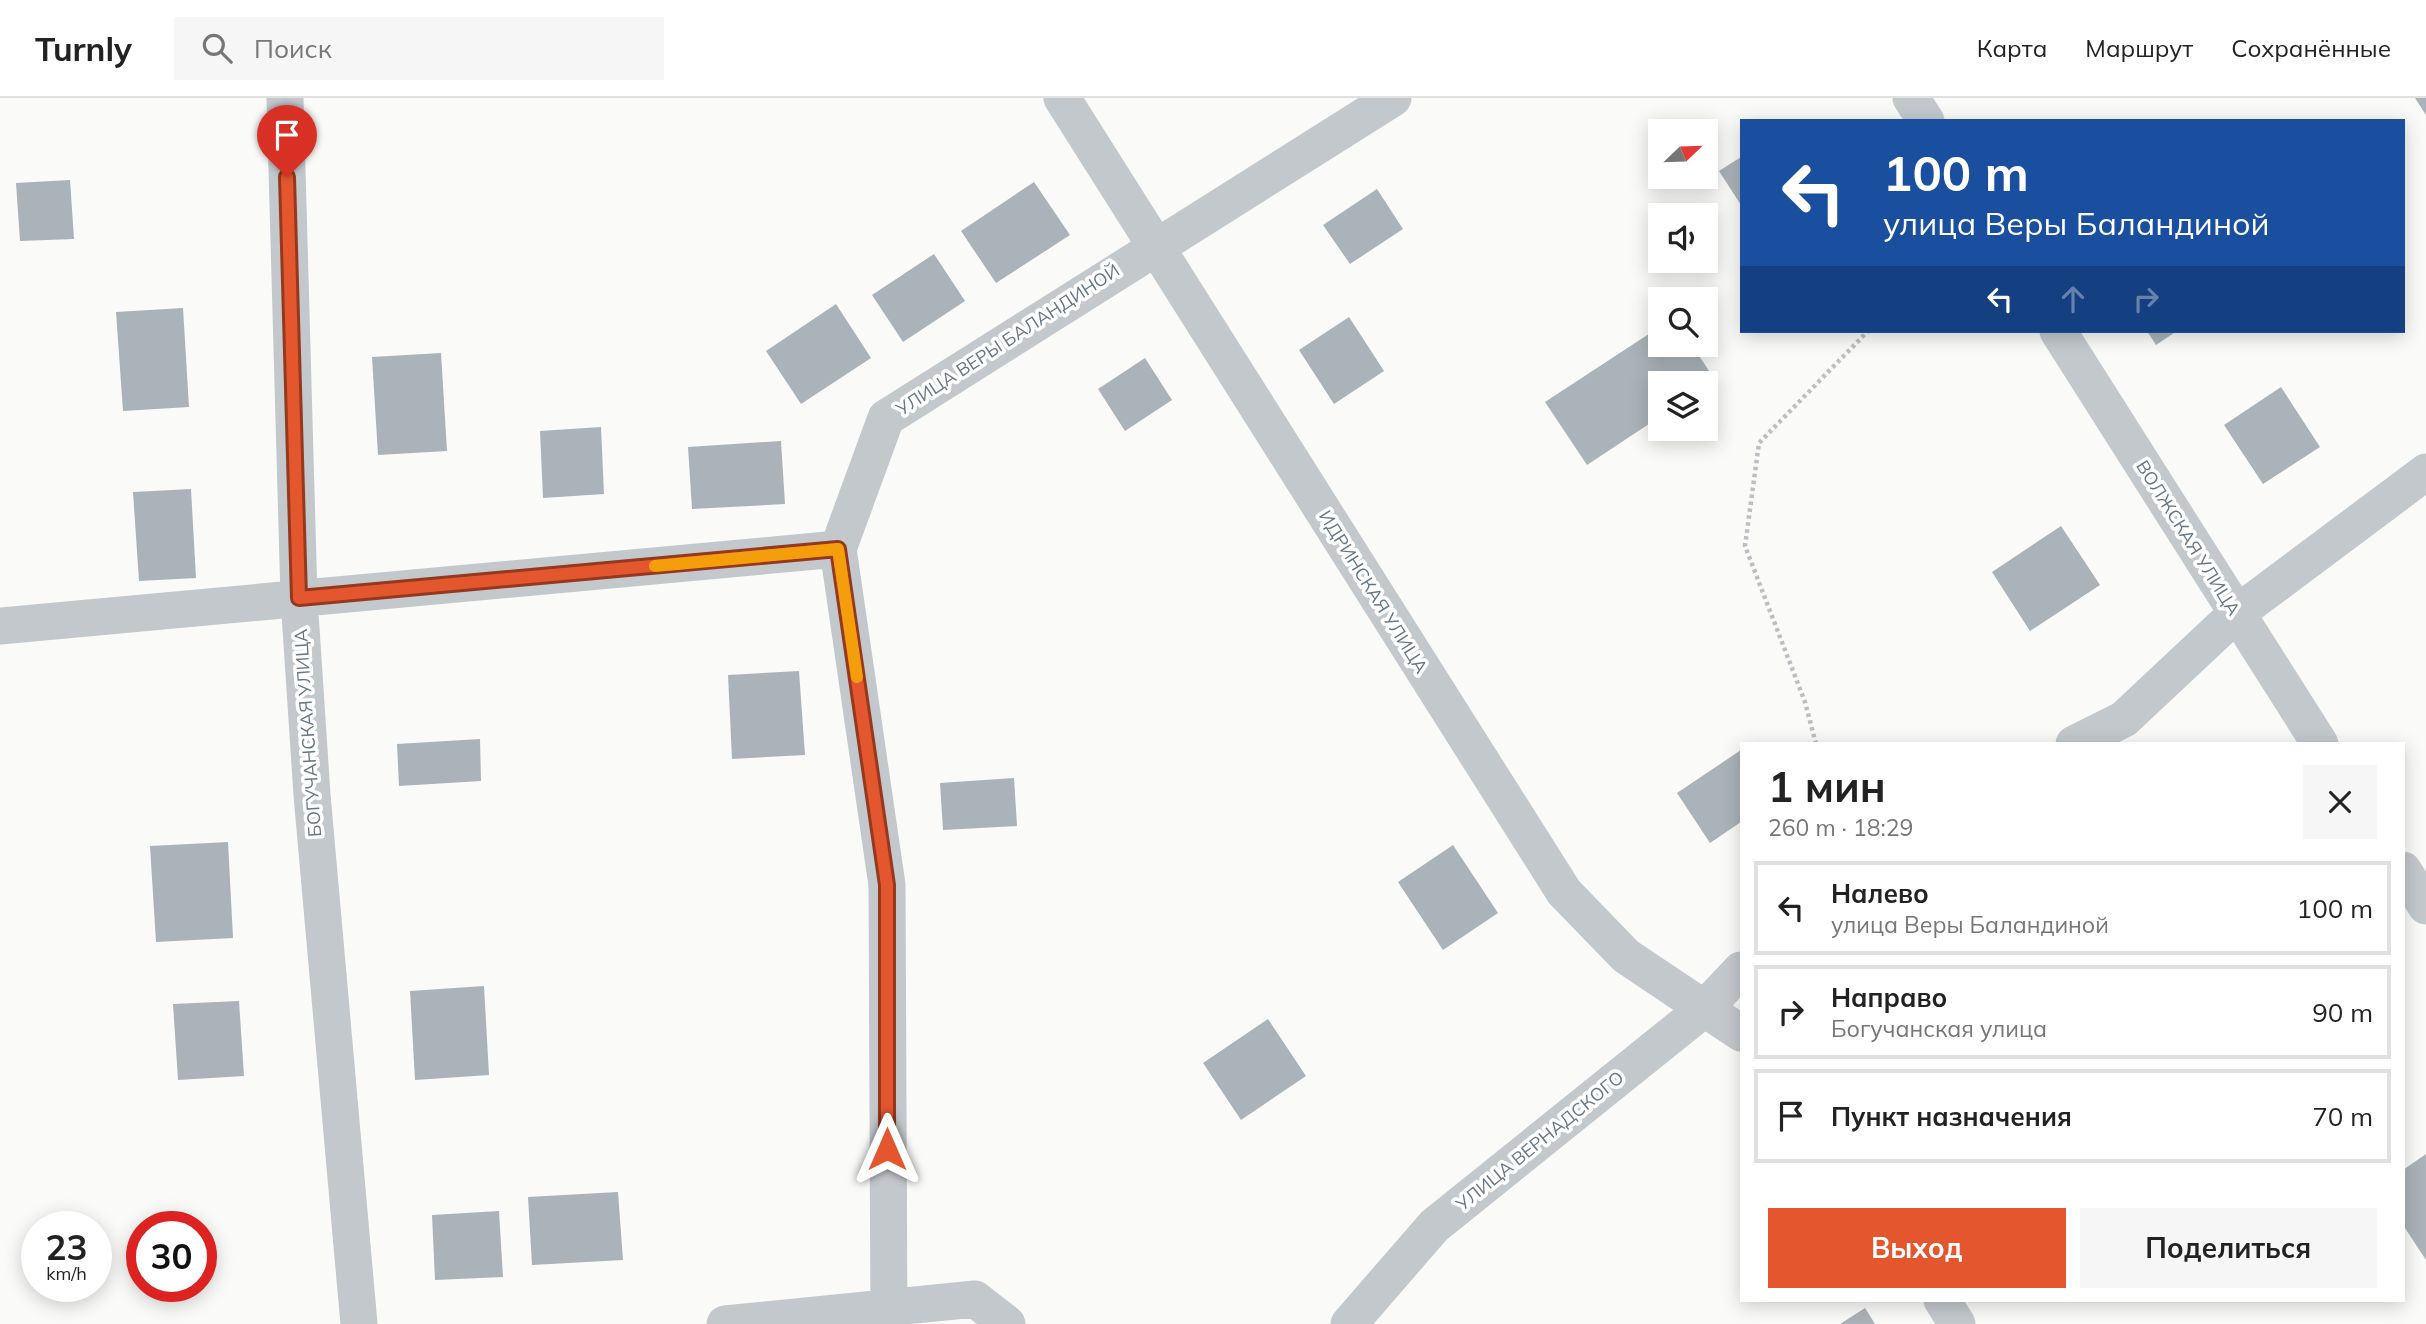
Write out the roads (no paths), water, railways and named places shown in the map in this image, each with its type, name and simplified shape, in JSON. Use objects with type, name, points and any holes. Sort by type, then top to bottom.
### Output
[{"type":"street","name":"БОГУЧАНСКАЯ УЛИЦА","points":[[285,98],[299,598],[312,795],[359,1324]]},
{"type":"street","name":"ИДРИНСКАЯ УЛИЦА","points":[[1062,98],[1564,892],[1626,956],[1740,1032]]},
{"type":"street","name":"УЛИЦА ВЕРЫ БАЛАНДИНОЙ","points":[[838,549],[886,418],[1394,98]]},
{"type":"street","points":[[1912,98],[1925,119]]},
{"type":"street","name":"ВОЛЖСКАЯ УЛИЦА","points":[[2059,333],[2319,742]]},
{"type":"street","points":[[2078,742],[2124,719],[2236,614],[2426,472]]},
{"type":"street","points":[[0,626],[838,549],[887,885],[888,1316]]},
{"type":"street","points":[[2405,873],[2426,905]]},
{"type":"street","name":"УЛИЦА ВЕРНАДСКОГО","points":[[1349,1324],[1434,1226],[1705,1008],[1740,971]]},
{"type":"street","points":[[725,1324],[888,1316],[975,1299],[1007,1324]]},
{"type":"street","points":[[1943,1302],[1957,1324]]}]
